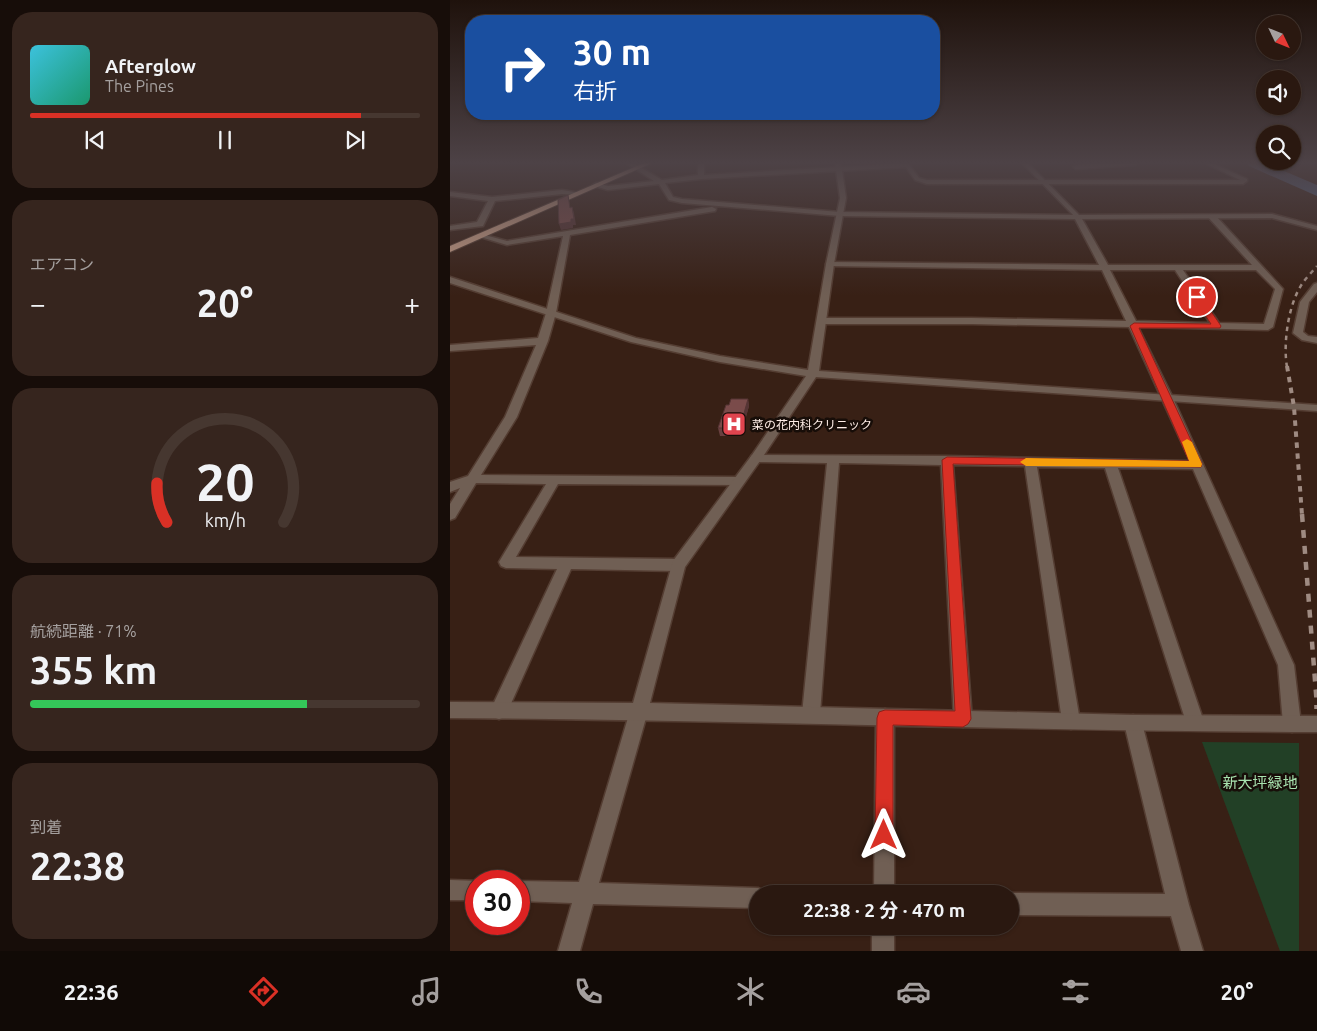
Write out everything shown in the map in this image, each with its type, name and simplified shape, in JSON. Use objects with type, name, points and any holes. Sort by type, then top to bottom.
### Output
[{"type":"highway","points":[[450,249],[545,207]]},
{"type":"street","points":[[450,228],[480,224],[488,207]]},
{"type":"street","points":[[481,236],[507,243],[721,207]]},
{"type":"street","points":[[748,207],[840,214],[1077,217],[1272,216],[1317,228]]},
{"type":"street","points":[[569,951],[639,711],[678,565],[756,458],[813,374],[830,264],[841,207]]},
{"type":"street","points":[[1067,207],[1077,217],[1134,326],[1168,398],[1286,665],[1292,724]]},
{"type":"street","points":[[822,321],[972,321],[1134,326],[1268,327],[1279,289],[1212,216]]},
{"type":"street","points":[[450,515],[511,417],[543,341],[551,313],[567,233]]},
{"type":"street","points":[[830,264],[1105,268],[1259,267]]},
{"type":"street","points":[[1177,267],[1217,326]]},
{"type":"street","points":[[450,280],[634,340],[720,359],[813,374],[1317,408]]},
{"type":"street","points":[[1317,286],[1306,302],[1298,333],[1305,338],[1317,340]]},
{"type":"street","points":[[450,348],[543,341]]},
{"type":"street","points":[[756,458],[1197,464]]},
{"type":"street","points":[[811,714],[833,459]]},
{"type":"street","points":[[947,460],[963,719]]},
{"type":"street","points":[[1030,462],[1071,721]]},
{"type":"street","points":[[1110,463],[1194,722]]},
{"type":"street","points":[[450,486],[473,479],[738,481]]},
{"type":"street","points":[[554,479],[506,562],[678,565]]},
{"type":"street","points":[[499,711],[566,564]]},
{"type":"street","points":[[450,710],[639,711],[1133,723],[1317,724]]},
{"type":"street","points":[[884,885],[885,718]]},
{"type":"street","points":[[1133,723],[1178,905],[1192,951]]},
{"type":"street","points":[[450,890],[465,890]]},
{"type":"street","points":[[530,891],[749,898]]},
{"type":"street","points":[[1019,904],[1178,905]]},
{"type":"street","points":[[883,935],[883,951]]},
{"type":"green space","name":"新大坪緑地","points":[[1202,742],[1299,743],[1299,951],[1280,951]]},
{"type":"building","points":[[558,207],[572,207],[574,219],[571,219],[571,222],[559,224]]},
{"type":"building","points":[[731,399],[748,399],[741,424],[732,424],[731,428],[718,428],[726,405],[729,405]]},
{"type":"railway","points":[[1287,367],[1286,336],[1290,313],[1302,284],[1317,266]]},
{"type":"railway","points":[[1287,366],[1294,407],[1302,515]]},
{"type":"railway","points":[[1302,514],[1317,706]]},
{"type":"slow traffic","points":[[1026,462],[1197,464],[1187,442]]},
{"type":"place","name":"菜の花内科クリニック","points":[[734,424]]},
{"type":"route","points":[[884,835],[885,718],[963,719],[947,460],[1197,464],[1134,326],[1217,326],[1197,297]]}]
